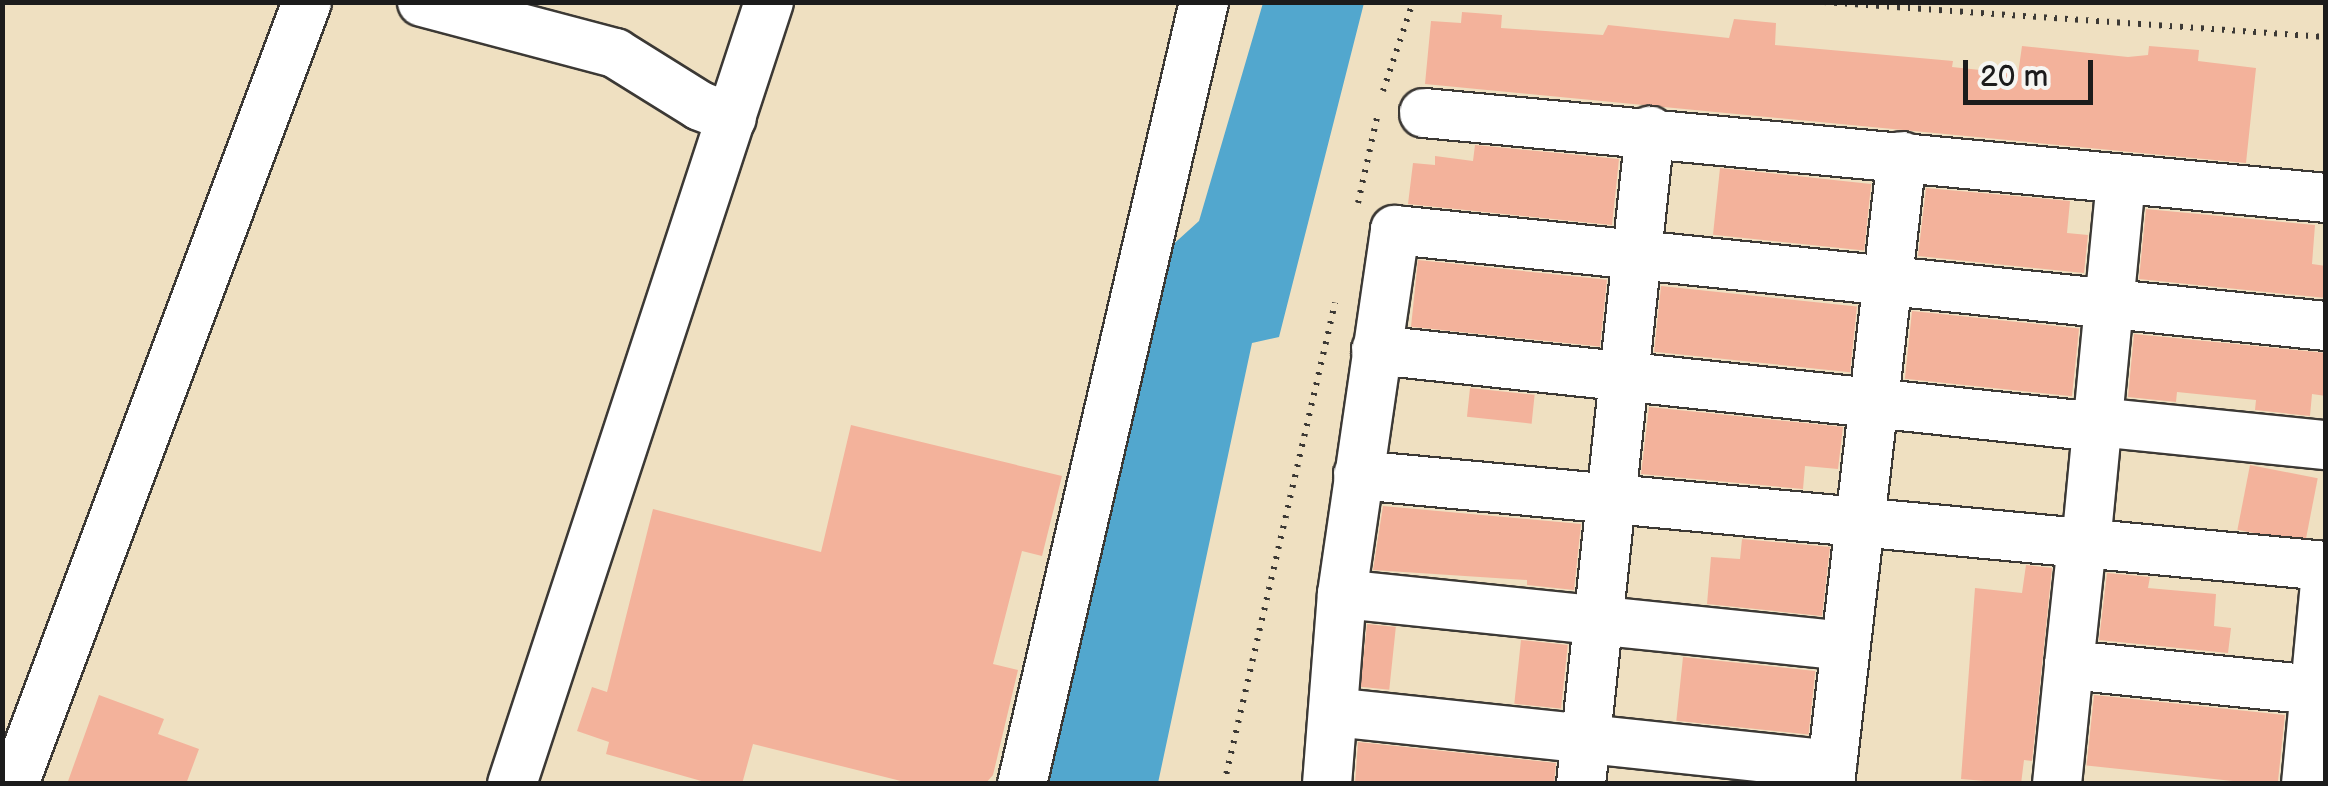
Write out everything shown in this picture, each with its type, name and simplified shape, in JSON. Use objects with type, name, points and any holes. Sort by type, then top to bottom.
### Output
[{"type":"street","points":[[14,784],[307,2]]},
{"type":"street","points":[[422,2],[615,53],[700,106],[732,118]]},
{"type":"street","points":[[512,784],[769,2]]},
{"type":"street","points":[[1022,784],[1204,2]]},
{"type":"street","points":[[1424,113],[1650,130],[2326,198]]},
{"type":"street","points":[[1581,784],[1650,130]]},
{"type":"street","points":[[1333,712],[1586,736],[1831,774],[1902,156]]},
{"type":"street","points":[[2066,783],[2069,665],[2098,424],[2121,180]]},
{"type":"street","points":[[1327,784],[1342,594],[1395,230],[2326,326]]},
{"type":"street","points":[[1376,350],[2326,445]]},
{"type":"street","points":[[1358,475],[1859,521],[2326,570],[2320,690],[2306,784]]},
{"type":"street","points":[[1342,594],[1845,646]]},
{"type":"street","points":[[2069,665],[2320,690]]},
{"type":"path","points":[[1355,214],[1394,42],[1412,2]]},
{"type":"path","points":[[1824,2],[2326,37]]},
{"type":"path","points":[[1224,784],[1338,290]]},
{"type":"water","points":[[1263,3],[1364,3],[1279,337],[1252,343],[1158,783],[1042,784],[1168,249],[1199,221]]},
{"type":"building","points":[[1462,12],[1502,15],[1501,28],[1603,35],[1608,25],[1729,38],[1734,19],[1776,23],[1775,45],[1953,61],[1952,67],[2018,74],[2022,46],[2128,57],[2148,55],[2149,46],[2199,50],[2198,61],[2256,68],[2246,163],[1425,84],[1431,21],[1461,23]]},
{"type":"building","points":[[1475,145],[1619,159],[1612,225],[1408,204],[1413,163],[1435,165],[1435,156],[1473,161]]},
{"type":"building","points":[[1720,168],[1871,184],[1864,251],[1713,235]]},
{"type":"building","points":[[1926,188],[2070,201],[2067,233],[2088,235],[2084,273],[1918,256]]},
{"type":"building","points":[[2146,209],[2315,225],[2312,264],[2326,266],[2326,298],[2139,279]]},
{"type":"building","points":[[1418,260],[1607,280],[1600,346],[1411,327]]},
{"type":"building","points":[[1661,286],[1857,307],[1850,372],[1654,352]]},
{"type":"building","points":[[1912,311],[2079,329],[2072,396],[1905,379]]},
{"type":"building","points":[[2134,334],[2326,353],[2326,396],[2312,394],[2310,416],[2255,410],[2256,400],[2177,392],[2176,402],[2128,397]]},
{"type":"building","points":[[1470,388],[1535,395],[1532,424],[1467,417]]},
{"type":"building","points":[[1649,407],[1843,427],[1838,469],[1805,466],[1803,489],[1641,474]]},
{"type":"building","points":[[851,425],[1062,476],[1042,556],[1022,551],[993,664],[1018,670],[993,775],[985,784],[913,784],[753,744],[742,784],[712,784],[606,754],[609,742],[577,731],[592,687],[607,692],[653,509],[821,552]]},
{"type":"building","points":[[2250,465],[2318,478],[2305,543],[2237,530]]},
{"type":"building","points":[[1383,506],[1581,524],[1574,590],[1527,585],[1527,580],[1373,570]]},
{"type":"building","points":[[1742,539],[1830,547],[1822,616],[1707,604],[1711,557],[1740,559]]},
{"type":"building","points":[[2026,565],[2052,568],[2032,761],[2024,760],[2021,784],[1961,779],[1975,588],[2022,593]]},
{"type":"building","points":[[2107,573],[2150,577],[2148,588],[2216,594],[2214,626],[2231,628],[2228,653],[2099,640]]},
{"type":"building","points":[[1367,624],[1396,627],[1389,690],[1360,687]]},
{"type":"building","points":[[1521,640],[1568,645],[1561,709],[1514,704]]},
{"type":"building","points":[[1683,657],[1815,671],[1809,735],[1676,721]]},
{"type":"building","points":[[99,695],[164,719],[158,734],[199,749],[186,784],[67,784]]},
{"type":"building","points":[[2094,695],[2285,715],[2278,784],[2087,766]]},
{"type":"building","points":[[1358,742],[1556,763],[1554,784],[1355,784]]}]
